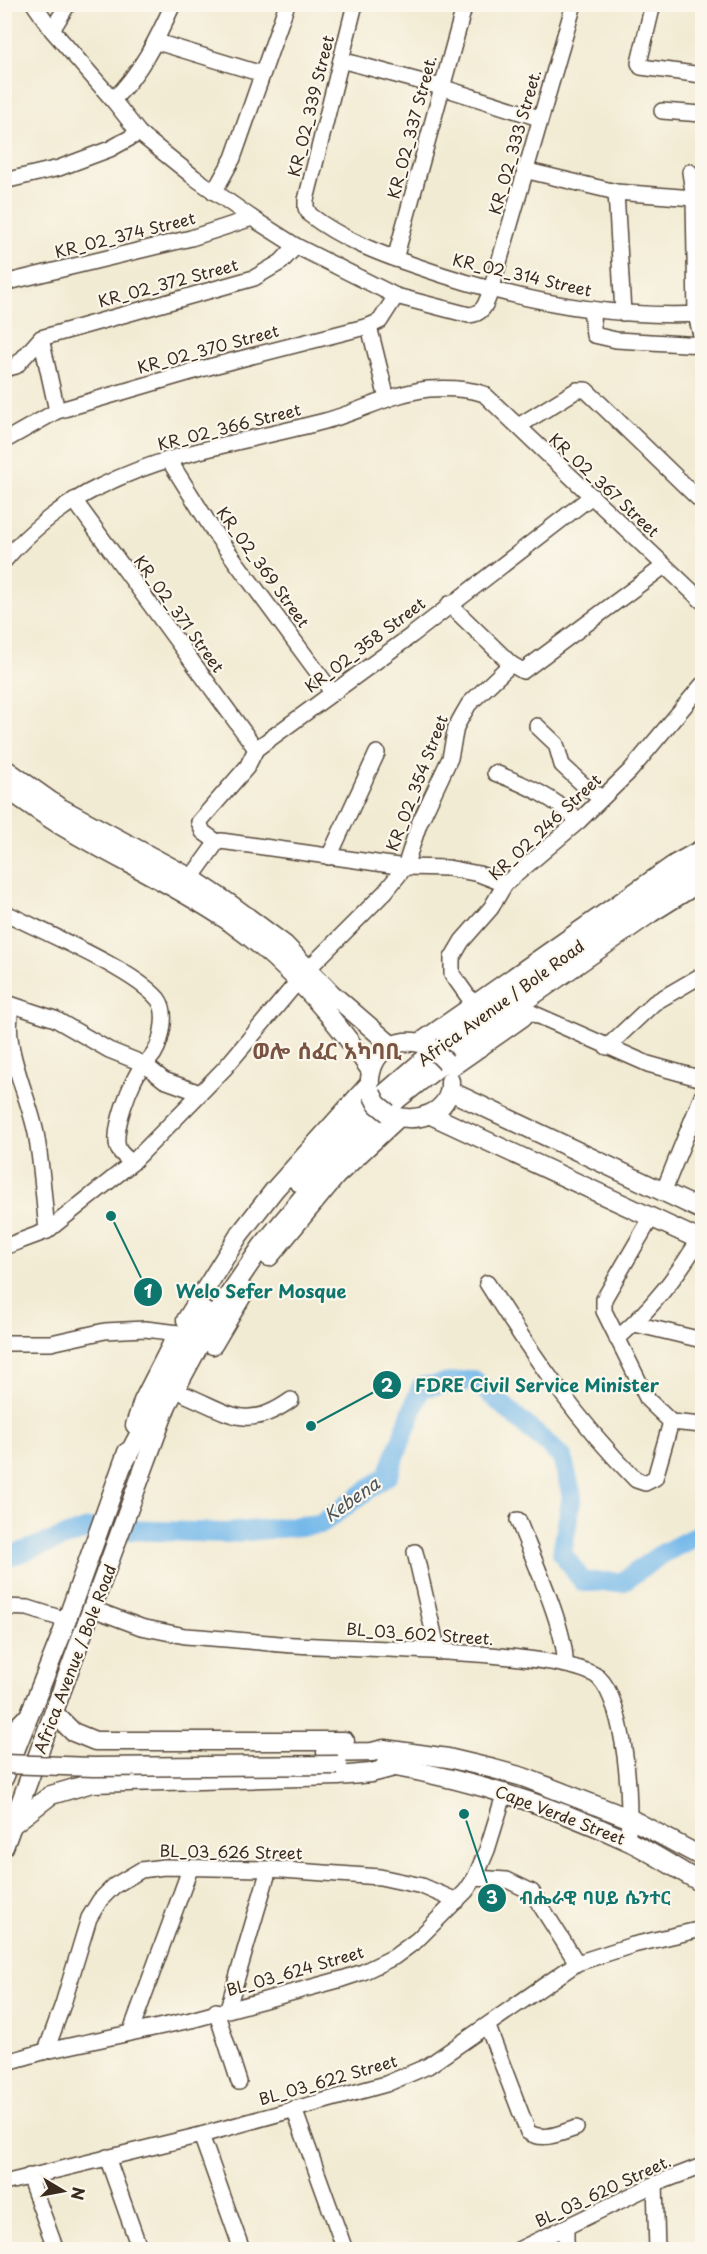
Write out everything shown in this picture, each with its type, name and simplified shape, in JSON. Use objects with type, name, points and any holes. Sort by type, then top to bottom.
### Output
[{"type":"main road","points":[[4,768],[59,807],[191,878],[285,945],[303,976],[338,1025],[377,1104],[393,1116],[413,1119],[430,1115],[444,1103],[450,1091],[447,1065],[429,1039],[424,1036],[391,1037],[377,1033]]},
{"type":"main road","points":[[6,791],[56,823],[193,898],[228,921],[279,963],[332,994],[391,1045]]},
{"type":"main road","name":"Africa Avenue / Bole Road","points":[[429,1039],[675,864],[702,849]]},
{"type":"main road","name":"Africa Avenue / Bole Road","points":[[123,1463],[187,1341],[229,1273],[282,1201],[342,1133],[436,1048],[595,934],[702,866]]},
{"type":"main road","name":"Africa Avenue / Bole Road","points":[[4,1847],[145,1471],[167,1405],[219,1309],[277,1226],[332,1162],[398,1099],[467,1042],[634,924],[702,881]]},
{"type":"main road","name":"Africa Avenue / Bole Road","points":[[447,1065],[460,1063],[636,936],[702,895]]},
{"type":"main road","points":[[364,1075],[373,1062],[391,1045],[404,1041],[429,1039]]},
{"type":"main road","name":"Africa Avenue / Bole Road","points":[[4,1778],[66,1620],[143,1401],[212,1275],[239,1235],[364,1075]]},
{"type":"main road","points":[[450,1091],[664,1190],[702,1210]]},
{"type":"main road","points":[[430,1115],[701,1241]]},
{"type":"main road","name":"Africa Avenue / Bole Road","points":[[145,1471],[253,1278],[336,1176],[393,1116]]},
{"type":"main road","points":[[4,1740],[30,1713]]},
{"type":"main road","points":[[54,1713],[73,1732],[95,1741],[358,1741],[371,1742],[384,1749]]},
{"type":"main road","name":"Cape Verde Street","points":[[332,1759],[384,1749],[448,1758],[504,1772],[631,1819],[702,1857]]},
{"type":"main road","points":[[4,1753],[68,1756],[332,1759]]},
{"type":"main road","points":[[4,1764],[94,1767],[332,1759]]},
{"type":"main road","name":"Cape Verde Street","points":[[332,1759],[394,1767],[505,1792],[627,1841],[702,1883]]},
{"type":"main road","points":[[12,1825],[51,1795],[92,1783],[338,1776],[371,1773],[394,1767]]},
{"type":"street","points":[[34,4],[52,30],[139,133],[214,192],[296,246],[396,296],[380,321],[369,326],[387,399]]},
{"type":"street","points":[[52,30],[68,4]]},
{"type":"street","points":[[113,100],[129,84],[157,42],[173,4]]},
{"type":"street","points":[[214,192],[233,158],[287,4]]},
{"type":"street","name":"KR_02_337 Street.","points":[[395,259],[465,4]]},
{"type":"street","name":"KR_02_333 Street.","points":[[396,296],[468,315],[477,315],[483,309],[491,290],[539,118],[574,4]]},
{"type":"street","points":[[653,4],[639,63],[641,67],[702,75]]},
{"type":"street","name":"KR_02_339 Street","points":[[310,215],[306,208],[306,200],[341,60],[352,5]]},
{"type":"street","points":[[157,42],[262,74]]},
{"type":"street","points":[[341,60],[441,87],[539,118]]},
{"type":"street","points":[[662,111],[702,114]]},
{"type":"street","points":[[4,182],[59,168],[110,149],[139,133]]},
{"type":"street","points":[[524,170],[616,192],[694,198]]},
{"type":"street","points":[[690,172],[694,198],[702,339]]},
{"type":"street","points":[[616,192],[623,313]]},
{"type":"street","name":"KR_02_314 Street","points":[[310,215],[362,245],[395,259],[491,290],[623,313],[699,315]]},
{"type":"street","name":"KR_02_374 Street","points":[[4,283],[191,238],[252,218]]},
{"type":"street","name":"KR_02_372 Street","points":[[41,338],[254,278],[281,262],[296,246]]},
{"type":"street","points":[[591,309],[594,335],[616,340],[702,345]]},
{"type":"street","name":"KR_02_370 Street","points":[[4,441],[14,438],[57,411],[201,369],[369,326]]},
{"type":"street","points":[[4,369],[16,366],[41,338]]},
{"type":"street","points":[[41,338],[57,411]]},
{"type":"street","name":"KR_02_366 Street","points":[[5,558],[17,545],[74,500],[113,480],[169,460],[326,421],[387,399],[429,390],[456,388],[483,394]]},
{"type":"street","points":[[520,425],[577,390],[586,390],[702,502]]},
{"type":"street","name":"KR_02_367 Street","points":[[483,394],[520,425],[533,443],[592,496],[663,567],[702,602]]},
{"type":"street","name":"KR_02_369 Street","points":[[169,460],[216,535],[333,692]]},
{"type":"street","name":"KR_02_358 Street","points":[[218,842],[203,832],[199,822],[247,767],[256,749],[403,642],[449,604],[516,556],[592,496]]},
{"type":"street","name":"KR_02_371 Street","points":[[74,500],[256,749]]},
{"type":"street","points":[[449,604],[517,670],[526,670],[663,567]]},
{"type":"street","name":"KR_02_354 Street","points":[[4,1247],[47,1231],[132,1162],[225,1068],[303,976],[354,925],[405,867],[422,816],[447,765],[462,716],[469,704],[511,664]]},
{"type":"street","name":"KR_02_246 Street","points":[[474,1005],[452,974],[452,958],[491,908],[505,884],[579,821],[602,798],[647,752],[702,685]]},
{"type":"street","points":[[537,726],[556,744],[562,765],[589,790],[602,798]]},
{"type":"street","points":[[329,857],[377,753]]},
{"type":"street","points":[[495,773],[539,791],[561,804],[579,821]]},
{"type":"street","points":[[191,878],[218,842],[405,867],[448,868],[478,874],[505,884]]},
{"type":"street","points":[[4,912],[126,974],[158,998],[163,1007],[164,1021],[155,1052],[144,1064],[118,1123],[116,1139],[119,1150],[132,1162]]},
{"type":"street","points":[[607,1047],[654,1003],[702,975]]},
{"type":"street","points":[[47,1231],[37,1138],[14,1065],[8,1035],[8,1003],[55,1019],[109,1050],[144,1064],[164,1080],[200,1093]]},
{"type":"street","points":[[530,1012],[648,1064],[702,1079]]},
{"type":"street","points":[[664,1190],[702,1096]]},
{"type":"street","points":[[651,1218],[604,1299],[604,1311],[648,1400],[671,1422],[702,1425]]},
{"type":"street","points":[[617,1339],[634,1324],[701,1241]]},
{"type":"street","points":[[487,1283],[524,1342],[588,1428],[636,1480],[645,1483],[656,1478],[671,1422]]},
{"type":"street","points":[[634,1324],[702,1340]]},
{"type":"street","points":[[4,1343],[51,1342],[105,1332],[145,1329],[179,1333]]},
{"type":"street","points":[[186,1395],[232,1414],[250,1418],[263,1417],[291,1400]]},
{"type":"street","points":[[518,1520],[558,1624],[564,1647],[565,1664]]},
{"type":"street","points":[[415,1552],[438,1652]]},
{"type":"street","points":[[4,1607],[28,1608],[66,1620]]},
{"type":"street","name":"BL_03_602 Street.","points":[[93,1609],[161,1633],[280,1644],[438,1652],[565,1664],[598,1677],[611,1696],[619,1725],[631,1819],[627,1841]]},
{"type":"street","name":"BL_03_624 Street","points":[[4,2063],[131,2031],[190,2020],[342,1979],[378,1966],[417,1940],[457,1901],[475,1878],[505,1792]]},
{"type":"street","name":"BL_03_626 Street","points":[[46,2051],[89,1918],[100,1900],[114,1887],[141,1870],[164,1867],[269,1869],[380,1877],[422,1886],[457,1901]]},
{"type":"street","points":[[131,2031],[190,1869]]},
{"type":"street","points":[[238,2082],[222,2010],[269,1869]]},
{"type":"street","points":[[475,1878],[507,1880],[532,1892],[577,1963]]},
{"type":"street","name":"BL_03_622 Street","points":[[4,2183],[201,2134],[364,2090],[408,2075],[428,2066],[577,1963],[633,1945],[702,1929]]},
{"type":"street","points":[[488,2026],[528,2132],[549,2137],[576,2128]]},
{"type":"street","points":[[294,2109],[345,2250]]},
{"type":"street","points":[[201,2134],[242,2250]]},
{"type":"street","points":[[106,2157],[140,2250]]},
{"type":"street","name":"BL_03_620 Street.","points":[[518,2250],[655,2184],[702,2166]]},
{"type":"street","points":[[30,2176],[56,2250]]},
{"type":"street","points":[[655,2184],[657,2250]]},
{"type":"street","points":[[566,2228],[566,2250]]},
{"type":"waterway","name":"Kebena","points":[[4,1558],[88,1529],[227,1533],[321,1524],[388,1475],[421,1387],[474,1380],[562,1457],[572,1496],[562,1553],[583,1582],[622,1582],[660,1555],[702,1533]]},
{"type":"place","name":"Welo Sefer Mosque","points":[[111,1216]]},
{"type":"place","name":"FDRE Civil Service Minister","points":[[311,1426]]},
{"type":"place","name":"ብሔራዊ ባሀይ ሴንተር","points":[[464,1814]]},
{"type":"district","name":"ወሎ ሰፈር አካባቢ","points":[[327,1051]]}]
